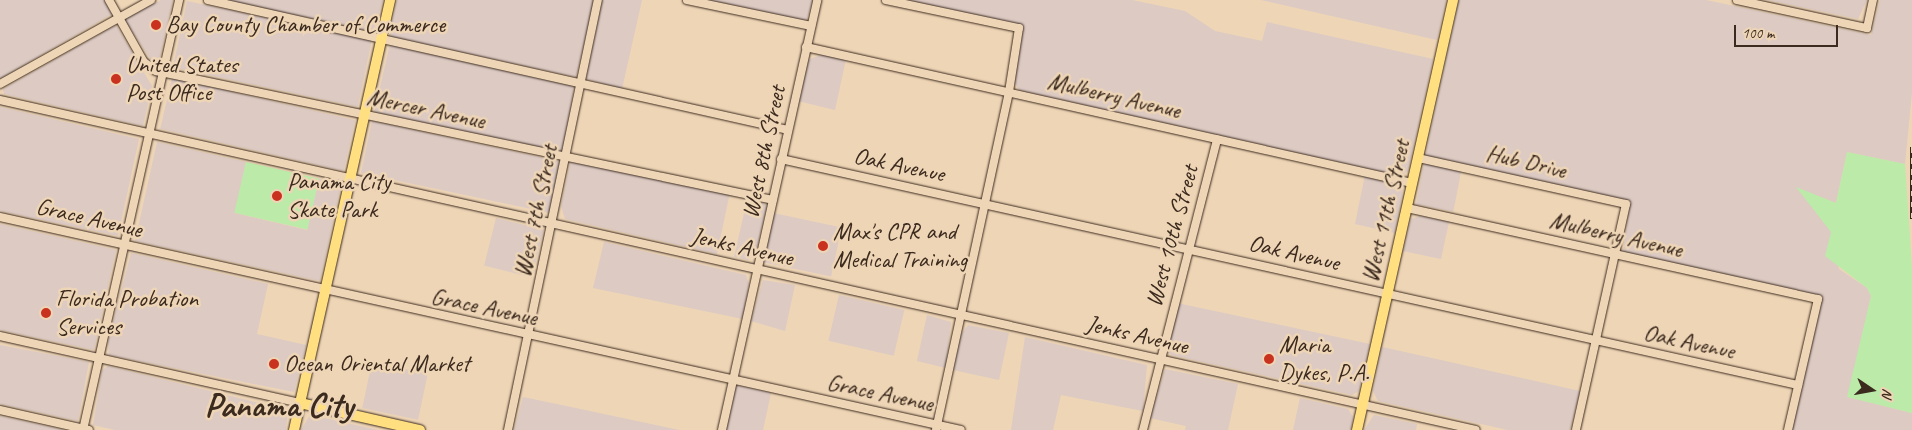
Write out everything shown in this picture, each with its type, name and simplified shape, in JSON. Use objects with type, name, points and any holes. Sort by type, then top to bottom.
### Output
[{"type":"main road","points":[[294,430],[390,0]]},
{"type":"main road","name":"West 11th Street","points":[[1357,430],[1453,0]]},
{"type":"main road","points":[[300,403],[420,430]]},
{"type":"street","name":"Mercer Avenue","points":[[109,0],[145,65],[163,72],[773,200]]},
{"type":"street","points":[[0,84],[151,0]]},
{"type":"street","points":[[0,410],[85,430],[99,358],[179,0]]},
{"type":"street","points":[[208,0],[788,130]]},
{"type":"street","name":"West 7th Street","points":[[508,430],[553,224],[598,0]]},
{"type":"street","points":[[687,0],[811,26]]},
{"type":"street","name":"West 8th Street","points":[[722,430],[817,0]]},
{"type":"street","points":[[886,0],[1019,28],[1009,92],[936,427]]},
{"type":"street","points":[[1737,0],[1867,28],[1873,0]]},
{"type":"street","name":"Mulberry Avenue","points":[[806,47],[1412,183]]},
{"type":"street","name":"Jenks Avenue","points":[[0,100],[1476,430]]},
{"type":"street","name":"West 10th Street","points":[[1143,430],[1159,359],[1217,139]]},
{"type":"street","name":"Hub Drive","points":[[1418,158],[1626,204],[1615,254]]},
{"type":"street","name":"Oak Avenue","points":[[781,159],[1188,247],[1798,385]]},
{"type":"street","name":"Mulberry Avenue","points":[[1407,208],[1818,299],[1798,385]]},
{"type":"street","name":"Grace Avenue","points":[[0,217],[936,427],[961,430]]},
{"type":"street","points":[[1576,430],[1615,254]]},
{"type":"street","points":[[0,336],[300,403]]},
{"type":"street","points":[[1788,430],[1798,385]]},
{"type":"shaded area","points":[[0,0],[105,0],[112,14],[0,79]]},
{"type":"shaded area","points":[[161,0],[173,0],[159,61],[153,63],[124,19]]},
{"type":"shaded area","points":[[225,0],[383,0],[373,32]]},
{"type":"shaded area","points":[[397,0],[595,0],[576,77],[394,38],[389,34]]},
{"type":"shaded area","points":[[602,0],[642,0],[622,89],[586,79]]},
{"type":"shaded area","points":[[700,0],[813,0],[806,22]]},
{"type":"shaded area","points":[[898,0],[1132,0],[1185,11],[1215,31],[1262,41],[1267,22],[1433,59],[1408,171],[1400,176],[1020,91],[1011,78],[1020,27]]},
{"type":"shaded area","points":[[1261,0],[1446,0],[1437,40]]},
{"type":"shaded area","points":[[1459,0],[1706,0],[1871,35],[1880,0],[1912,0],[1912,92],[1905,164],[1847,152],[1836,203],[1797,188],[1832,232],[1839,269],[1867,288],[1871,296],[1848,397],[1912,413],[1912,430],[1792,430],[1821,300],[1623,253],[1630,201],[1425,157]]},
{"type":"shaded area","points":[[1767,0],[1867,0],[1858,19]]},
{"type":"shaded area","points":[[187,1],[372,40],[358,107],[173,68]]},
{"type":"shaded area","points":[[116,25],[152,86],[143,126],[4,94],[3,89]]},
{"type":"shaded area","points":[[390,44],[574,86],[565,150],[558,153],[374,113]]},
{"type":"shaded area","points":[[823,54],[846,59],[835,110],[798,101],[808,60]]},
{"type":"shaded area","points":[[172,78],[355,120],[343,171],[160,129]]},
{"type":"shaded area","points":[[0,107],[139,139],[118,236],[0,211]]},
{"type":"shaded area","points":[[372,121],[558,161],[561,165],[550,213],[361,173]]},
{"type":"shaded area","points":[[157,142],[246,162],[235,213],[307,230],[319,179],[341,185],[320,281],[135,241]]},
{"type":"shaded area","points":[[571,159],[730,192],[717,254],[565,219],[561,206]]},
{"type":"shaded area","points":[[1424,163],[1461,170],[1453,211],[1416,204]]},
{"type":"shaded area","points":[[1365,175],[1403,189],[1395,233],[1355,224]]},
{"type":"shaded area","points":[[748,196],[767,205],[756,253],[748,260],[734,257]]},
{"type":"shaded area","points":[[773,213],[841,228],[831,276],[763,262]]},
{"type":"shaded area","points":[[1420,216],[1449,222],[1441,259],[1403,251],[1411,219]]},
{"type":"shaded area","points":[[496,218],[544,230],[532,277],[484,266]]},
{"type":"shaded area","points":[[0,224],[116,250],[94,350],[0,330]]},
{"type":"shaded area","points":[[604,242],[746,275],[749,284],[743,319],[593,288]]},
{"type":"shaded area","points":[[131,253],[268,284],[257,334],[306,345],[294,392],[109,355],[108,341]]},
{"type":"shaded area","points":[[763,280],[795,285],[785,331],[751,321]]},
{"type":"shaded area","points":[[839,295],[904,310],[894,356],[828,341]]},
{"type":"shaded area","points":[[1177,303],[1370,344],[1359,391],[1352,395],[1171,355],[1167,350]]},
{"type":"shaded area","points":[[927,315],[951,322],[946,368],[917,361]]},
{"type":"shaded area","points":[[968,325],[1009,333],[999,380],[953,370],[961,334]]},
{"type":"shaded area","points":[[1025,337],[1147,365],[1143,411],[1061,395],[1053,430],[1011,430]]},
{"type":"shaded area","points":[[0,345],[89,362],[78,421],[0,404]]},
{"type":"shaded area","points":[[1382,347],[1580,391],[1570,430],[1508,430],[1378,401],[1373,391]]},
{"type":"shaded area","points":[[372,362],[428,374],[418,420],[362,408]]},
{"type":"shaded area","points":[[108,366],[288,410],[286,430],[115,430],[93,425],[102,370]]},
{"type":"shaded area","points":[[1165,369],[1238,384],[1228,430],[1185,430],[1186,426],[1150,418]]},
{"type":"shaded area","points":[[736,385],[771,393],[763,430],[726,430]]},
{"type":"shaded area","points":[[523,397],[571,407],[679,430],[514,430]]},
{"type":"shaded area","points":[[1300,398],[1348,409],[1353,417],[1351,430],[1293,430]]},
{"type":"shaded area","points":[[311,415],[378,430],[301,430]]},
{"type":"shaded area","points":[[1374,415],[1417,424],[1416,430],[1364,430]]},
{"type":"shaded area","points":[[0,416],[64,430],[0,430]]},
{"type":"green space","points":[[1847,152],[1905,164],[1912,268],[1912,413],[1847,397],[1871,296],[1867,288],[1825,256],[1831,232],[1796,187],[1836,203]]},
{"type":"green space","name":"Panama City Skate Park","points":[[246,162],[319,179],[307,230],[234,213]]},
{"type":"railway","points":[[1912,147],[1912,219]]},
{"type":"place","name":"Bay County Chamber of Commerce","points":[[156,25]]},
{"type":"place","name":"United States Post Office","points":[[116,79]]},
{"type":"place","name":"Panama City Skate Park","points":[[277,196]]},
{"type":"place","name":"Max's CPR and Medical Training","points":[[823,246]]},
{"type":"place","name":"Florida Probation Services","points":[[46,313]]},
{"type":"place","name":"Maria Dykes, P.A.","points":[[1269,359]]},
{"type":"place","name":"Ocean Oriental Market","points":[[274,364]]},
{"type":"district","name":"Panama City","points":[[279,405]]}]
